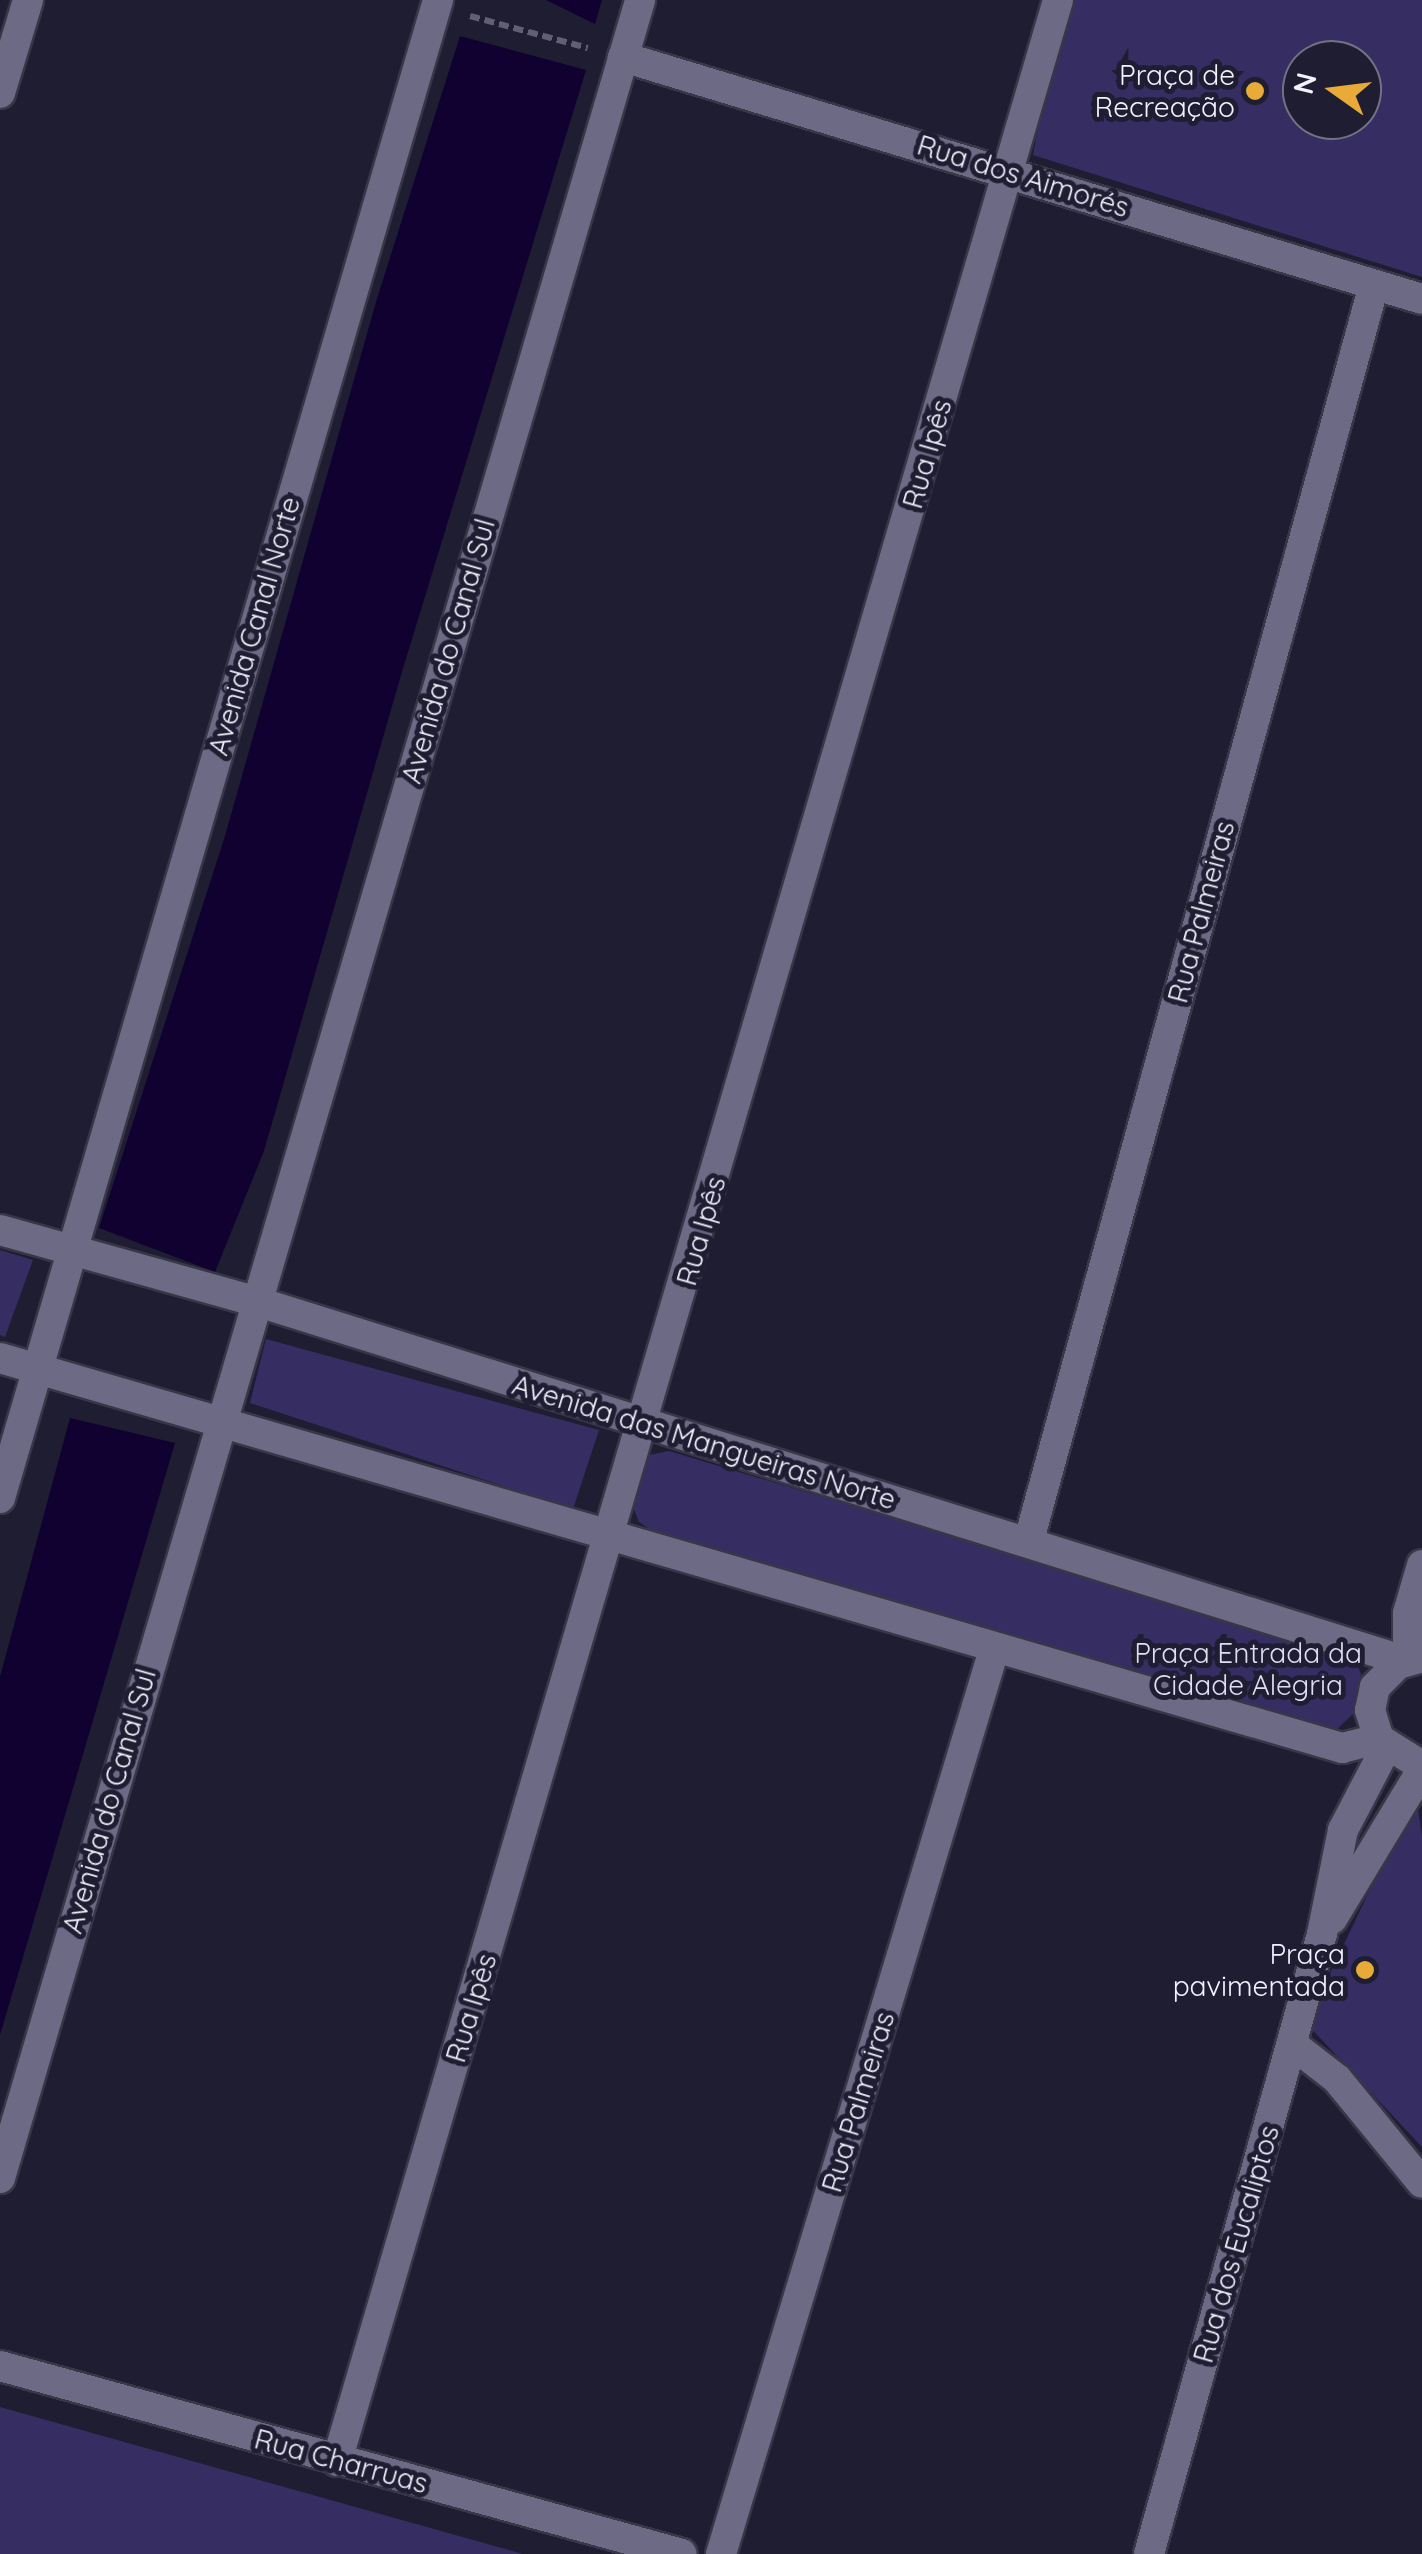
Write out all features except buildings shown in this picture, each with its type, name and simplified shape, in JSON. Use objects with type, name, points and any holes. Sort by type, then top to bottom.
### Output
[{"type":"street","points":[[0,93],[28,0]]},
{"type":"street","name":"Avenida do Canal Sul","points":[[0,2178],[640,0]]},
{"type":"street","name":"Rua Ipês","points":[[337,2461],[612,1538],[1058,0]]},
{"type":"street","name":"Avenida Canal Norte","points":[[40,1370],[70,1251],[430,2]]},
{"type":"street","name":"Rua dos Aimorés","points":[[623,57],[1010,170],[1422,300]]},
{"type":"street","name":"Rua Palmeiras","points":[[1029,1540],[1374,285]]},
{"type":"street","name":"Avenida das Mangueiras Norte","points":[[0,1230],[255,1302],[644,1426],[1414,1657]]},
{"type":"street","points":[[0,1358],[219,1425],[1342,1748],[1383,1742]]},
{"type":"street","points":[[0,1498],[40,1370]]},
{"type":"street","points":[[1422,1565],[1408,1613],[1414,1657],[1375,1687],[1370,1710],[1383,1742],[1422,1768]]},
{"type":"street","name":"Rua Palmeiras","points":[[721,2554],[994,1650]]},
{"type":"street","name":"Rua dos Eucaliptos","points":[[1149,2554],[1322,1934],[1343,1830],[1383,1742]]},
{"type":"street","name":"Rua dos Eucaliptos","points":[[1322,1934],[1422,1768]]},
{"type":"street","points":[[1292,2044],[1337,2079],[1422,2183]]},
{"type":"street","name":"Rua Charruas","points":[[0,2366],[682,2554]]},
{"type":"path","points":[[474,17],[589,48]]},
{"type":"green space","points":[[1062,0],[1422,0],[1422,277],[1033,155]]},
{"type":"green space","points":[[0,1250],[33,1260],[5,1337],[0,1335]]},
{"type":"green space","points":[[266,1339],[599,1430],[573,1509],[250,1403]]},
{"type":"green space","name":"Praça Entrada da Cidade Alegria","points":[[669,1451],[1314,1644],[1356,1661],[1361,1674],[1353,1714],[1329,1737],[660,1536],[639,1522],[629,1497],[649,1455]]},
{"type":"green space","points":[[1416,1794],[1422,1837],[1422,2147],[1306,2023]]},
{"type":"green space","points":[[0,2407],[523,2554],[0,2554]]},
{"type":"shaded area","points":[[546,0],[602,0],[595,24]]},
{"type":"shaded area","points":[[460,36],[586,70],[401,675],[264,1151],[215,1272],[99,1228],[225,836],[376,302]]},
{"type":"shaded area","points":[[70,1418],[175,1443],[0,2035],[0,1677]]},
{"type":"place","name":"Praça de Recreação","points":[[1255,91]]},
{"type":"place","name":"Praça pavimentada","points":[[1365,1970]]}]
